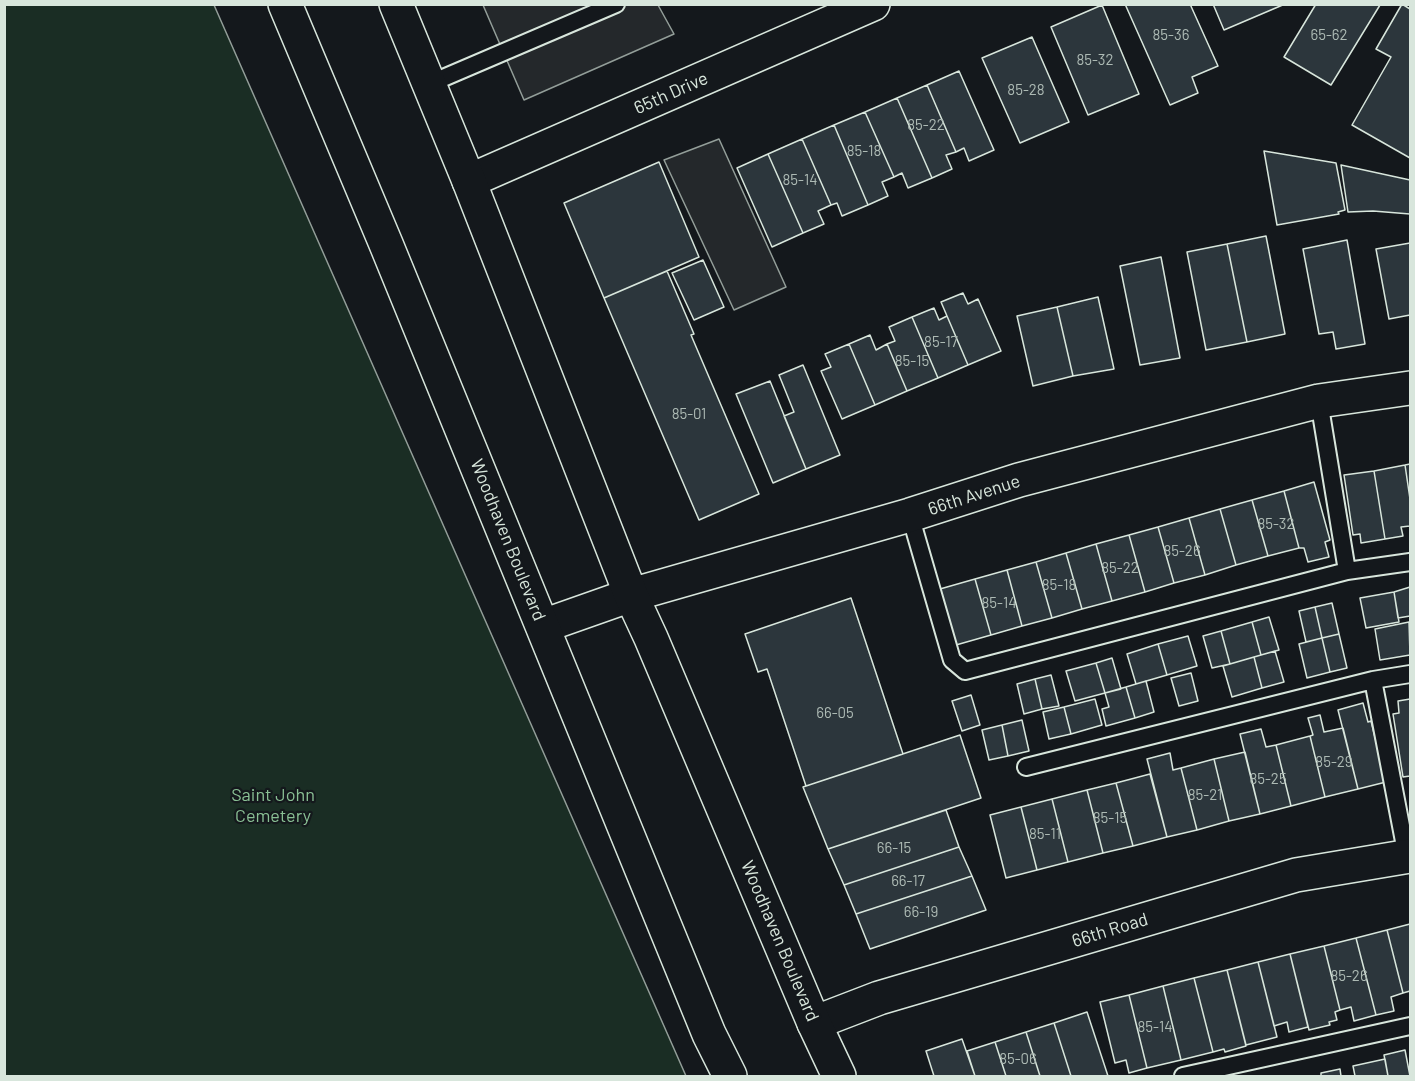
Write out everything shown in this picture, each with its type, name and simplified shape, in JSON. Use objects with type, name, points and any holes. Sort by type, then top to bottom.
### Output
[{"type":"main road","name":"Woodhaven Boulevard","points":[[285,4],[386,244],[709,1034],[730,1077]]},
{"type":"main road","name":"Woodhaven Boulevard","points":[[396,4],[469,181],[631,595],[839,1077]]},
{"type":"main road","name":"65th Drive","points":[[469,181],[873,4]]},
{"type":"main road","name":"66th Avenue","points":[[543,626],[631,595],[910,515],[1019,480],[1318,401],[1410,388]]},
{"type":"main road","name":"66th Road","points":[[814,1023],[879,998],[1296,875],[1409,856]]},
{"type":"lane","points":[[429,84],[616,4]]},
{"type":"lane","points":[[1318,401],[1347,571]]},
{"type":"lane","points":[[910,515],[952,660],[965,671],[1347,571],[1410,562]]},
{"type":"lane","points":[[1026,768],[1373,680],[1410,674]]},
{"type":"lane","points":[[1373,680],[1409,856]]},
{"type":"lane","points":[[1183,1077],[1410,1026]]},
{"type":"green space","name":"Saint John Cemetery","points":[[5,4],[214,5],[686,1076],[5,1076]]},
{"type":"shaded area","points":[[483,5],[658,5],[674,34],[524,100]]},
{"type":"shaded area","points":[[719,139],[786,287],[734,310],[664,160]]},
{"type":"building","points":[[1125,4],[1190,4],[1218,66],[1192,77],[1198,93],[1170,105]]},
{"type":"building","points":[[1213,4],[1285,4],[1224,30]]},
{"type":"building","points":[[1316,4],[1380,5],[1331,85],[1284,57]]},
{"type":"building","points":[[1402,4],[1410,9],[1410,158],[1352,125],[1391,57],[1376,49]]},
{"type":"building","points":[[1102,5],[1139,94],[1088,115],[1051,27]]},
{"type":"building","points":[[1032,37],[1069,122],[1020,143],[982,58]]},
{"type":"building","points":[[959,71],[994,150],[969,161],[964,148],[956,152],[927,85]]},
{"type":"building","points":[[927,85],[956,152],[946,155],[952,169],[932,178],[897,98]]},
{"type":"building","points":[[897,98],[932,178],[908,188],[902,173],[894,177],[865,112]]},
{"type":"building","points":[[865,112],[894,177],[882,182],[888,196],[868,205],[834,125]]},
{"type":"building","points":[[834,125],[868,205],[842,216],[837,203],[831,205],[802,139]]},
{"type":"building","points":[[802,139],[831,205],[818,211],[824,224],[803,233],[768,154]]},
{"type":"building","points":[[1264,151],[1336,163],[1345,210],[1338,212],[1339,214],[1277,225]]},
{"type":"building","points":[[768,154],[803,233],[772,247],[737,168]]},
{"type":"building","points":[[659,162],[699,257],[604,298],[564,203]]},
{"type":"building","points":[[1341,165],[1410,180],[1410,214],[1373,211],[1348,212]]},
{"type":"building","points":[[1266,236],[1285,334],[1247,342],[1227,244]]},
{"type":"building","points":[[1347,240],[1365,344],[1336,349],[1333,332],[1319,334],[1303,249]]},
{"type":"building","points":[[1410,243],[1410,315],[1389,319],[1376,249]]},
{"type":"building","points":[[1227,244],[1247,342],[1206,350],[1187,252]]},
{"type":"building","points":[[1161,257],[1180,358],[1140,365],[1120,266]]},
{"type":"building","points":[[703,260],[724,307],[694,320],[672,273]]},
{"type":"building","points":[[667,271],[694,334],[691,335],[759,494],[699,520],[604,298]]},
{"type":"building","points":[[963,293],[968,304],[978,299],[1001,351],[968,365],[941,302]]},
{"type":"building","points":[[1098,297],[1114,369],[1073,376],[1057,307]]},
{"type":"building","points":[[1057,307],[1073,376],[1033,386],[1017,316]]},
{"type":"building","points":[[934,308],[939,320],[947,316],[968,365],[938,378],[912,317]]},
{"type":"building","points":[[912,317],[938,378],[907,391],[887,344],[895,341],[889,327]]},
{"type":"building","points":[[870,335],[876,350],[887,344],[907,391],[875,405],[849,344]]},
{"type":"building","points":[[849,344],[875,405],[842,419],[821,371],[831,367],[825,354]]},
{"type":"building","points":[[803,365],[840,455],[806,469],[784,416],[794,412],[779,375]]},
{"type":"building","points":[[770,381],[806,469],[773,483],[736,394]]},
{"type":"building","points":[[1410,464],[1410,499],[1405,465]]},
{"type":"building","points":[[1405,465],[1410,499],[1410,526],[1401,527],[1403,536],[1385,539],[1374,471]]},
{"type":"building","points":[[1374,471],[1385,539],[1361,543],[1360,534],[1353,535],[1344,475]]},
{"type":"building","points":[[1314,482],[1330,540],[1325,542],[1329,557],[1308,562],[1304,548],[1299,548],[1284,491]]},
{"type":"building","points":[[1284,491],[1299,548],[1268,556],[1252,500]]},
{"type":"building","points":[[1252,500],[1268,556],[1236,565],[1220,509]]},
{"type":"building","points":[[1220,509],[1236,565],[1205,575],[1189,518]]},
{"type":"building","points":[[1189,518],[1205,575],[1174,583],[1158,527]]},
{"type":"building","points":[[1158,527],[1174,583],[1145,592],[1129,535]]},
{"type":"building","points":[[1129,535],[1145,592],[1112,601],[1096,544]]},
{"type":"building","points":[[1096,544],[1112,601],[1082,609],[1066,553]]},
{"type":"building","points":[[1066,553],[1082,609],[1052,618],[1036,562]]},
{"type":"building","points":[[1036,562],[1052,618],[1022,626],[1007,570]]},
{"type":"building","points":[[1007,570],[1022,626],[991,635],[975,579]]},
{"type":"building","points":[[975,579],[991,635],[956,645],[940,589]]},
{"type":"building","points":[[1410,587],[1410,616],[1398,618],[1394,592]]},
{"type":"building","points":[[1394,592],[1399,622],[1366,628],[1360,598]]},
{"type":"building","points":[[851,598],[903,754],[806,786],[767,669],[758,672],[745,634]]},
{"type":"building","points":[[1332,603],[1339,634],[1322,638],[1315,607]]},
{"type":"building","points":[[1315,607],[1322,638],[1306,642],[1299,611]]},
{"type":"building","points":[[1269,617],[1279,650],[1261,655],[1252,622]]},
{"type":"building","points":[[1252,622],[1261,655],[1230,664],[1221,631]]},
{"type":"building","points":[[1409,622],[1410,655],[1380,660],[1375,629]]},
{"type":"building","points":[[1221,631],[1230,664],[1212,668],[1203,636]]},
{"type":"building","points":[[1339,634],[1347,668],[1330,672],[1322,638]]},
{"type":"building","points":[[1188,636],[1197,666],[1167,675],[1158,644]]},
{"type":"building","points":[[1322,638],[1330,672],[1307,678],[1299,644]]},
{"type":"building","points":[[1158,644],[1167,675],[1136,684],[1127,654]]},
{"type":"building","points":[[1275,651],[1284,682],[1262,688],[1254,657]]},
{"type":"building","points":[[1254,657],[1262,688],[1232,697],[1223,666]]},
{"type":"building","points":[[1112,658],[1121,689],[1105,693],[1096,663]]},
{"type":"building","points":[[1096,663],[1105,693],[1075,701],[1066,671]]},
{"type":"building","points":[[1191,673],[1198,701],[1179,706],[1171,678]]},
{"type":"building","points":[[1051,675],[1059,706],[1042,709],[1035,679]]},
{"type":"building","points":[[1035,679],[1042,709],[1024,714],[1017,684]]},
{"type":"building","points":[[1146,681],[1154,712],[1135,718],[1126,687]]},
{"type":"building","points":[[1126,687],[1135,718],[1106,726],[1102,709],[1109,707],[1105,693]]},
{"type":"building","points":[[971,695],[980,725],[962,731],[952,701]]},
{"type":"building","points":[[1095,699],[1102,725],[1071,734],[1064,707]]},
{"type":"building","points":[[1410,699],[1410,776],[1403,777],[1393,714],[1399,713],[1398,701]]},
{"type":"building","points":[[1363,703],[1368,722],[1371,721],[1386,782],[1358,789],[1338,710]]},
{"type":"building","points":[[1064,707],[1071,734],[1049,739],[1043,712]]},
{"type":"building","points":[[1320,715],[1324,732],[1343,728],[1358,789],[1325,797],[1310,736],[1313,735],[1308,718]]},
{"type":"building","points":[[1022,720],[1029,751],[1008,756],[1002,725]]},
{"type":"building","points":[[1002,725],[1008,756],[989,760],[982,730]]},
{"type":"building","points":[[1261,729],[1266,747],[1276,745],[1291,806],[1260,814],[1240,734]]},
{"type":"building","points":[[960,735],[981,798],[828,849],[803,787]]},
{"type":"building","points":[[1310,736],[1325,797],[1291,806],[1276,745]]},
{"type":"building","points":[[1245,752],[1260,814],[1229,821],[1214,759]]},
{"type":"building","points":[[1170,753],[1173,770],[1181,768],[1197,830],[1167,837],[1147,759]]},
{"type":"building","points":[[1214,759],[1229,821],[1197,830],[1181,768]]},
{"type":"building","points":[[1150,774],[1167,837],[1133,846],[1116,783]]},
{"type":"building","points":[[1116,783],[1133,846],[1103,853],[1087,790]]},
{"type":"building","points":[[1087,790],[1103,853],[1068,862],[1052,799]]},
{"type":"building","points":[[1052,799],[1068,862],[1037,870],[1021,807]]},
{"type":"building","points":[[1021,807],[1037,870],[1006,878],[990,815]]},
{"type":"building","points":[[946,810],[959,847],[844,885],[828,849]]},
{"type":"building","points":[[959,847],[972,876],[856,914],[844,885]]},
{"type":"building","points":[[972,876],[986,910],[870,949],[856,914]]},
{"type":"building","points":[[1410,924],[1410,991],[1403,993],[1387,930]]},
{"type":"building","points":[[1387,930],[1403,993],[1391,997],[1394,1011],[1376,1015],[1356,938]]},
{"type":"building","points":[[1356,938],[1376,1015],[1354,1021],[1351,1007],[1340,1010],[1324,946]]},
{"type":"building","points":[[1324,946],[1340,1010],[1335,1012],[1337,1020],[1329,1022],[1330,1025],[1309,1030],[1290,954]]},
{"type":"building","points":[[1290,954],[1308,1027],[1289,1032],[1287,1022],[1274,1026],[1258,962]]},
{"type":"building","points":[[1258,962],[1277,1037],[1246,1045],[1227,970]]},
{"type":"building","points":[[1227,970],[1246,1046],[1225,1052],[1224,1049],[1213,1052],[1194,978]]},
{"type":"building","points":[[1194,978],[1213,1052],[1181,1060],[1163,986]]},
{"type":"building","points":[[1163,986],[1181,1060],[1147,1068],[1129,995]]},
{"type":"building","points":[[1129,995],[1147,1068],[1129,1073],[1126,1060],[1115,1063],[1100,1002]]},
{"type":"building","points":[[1087,1012],[1108,1076],[1071,1076],[1054,1023]]},
{"type":"building","points":[[1054,1023],[1071,1076],[1040,1076],[1026,1032]]},
{"type":"building","points":[[1026,1032],[1040,1076],[1006,1076],[995,1042]]},
{"type":"building","points":[[962,1039],[975,1076],[934,1076],[926,1051]]},
{"type":"building","points":[[995,1042],[1006,1076],[975,1076],[967,1051]]},
{"type":"building","points":[[1405,1050],[1410,1076],[1388,1076],[1384,1055]]},
{"type":"building","points":[[1385,1059],[1388,1076],[1355,1076],[1353,1066]]},
{"type":"building","points":[[1340,1069],[1341,1076],[1321,1076],[1321,1073]]}]
